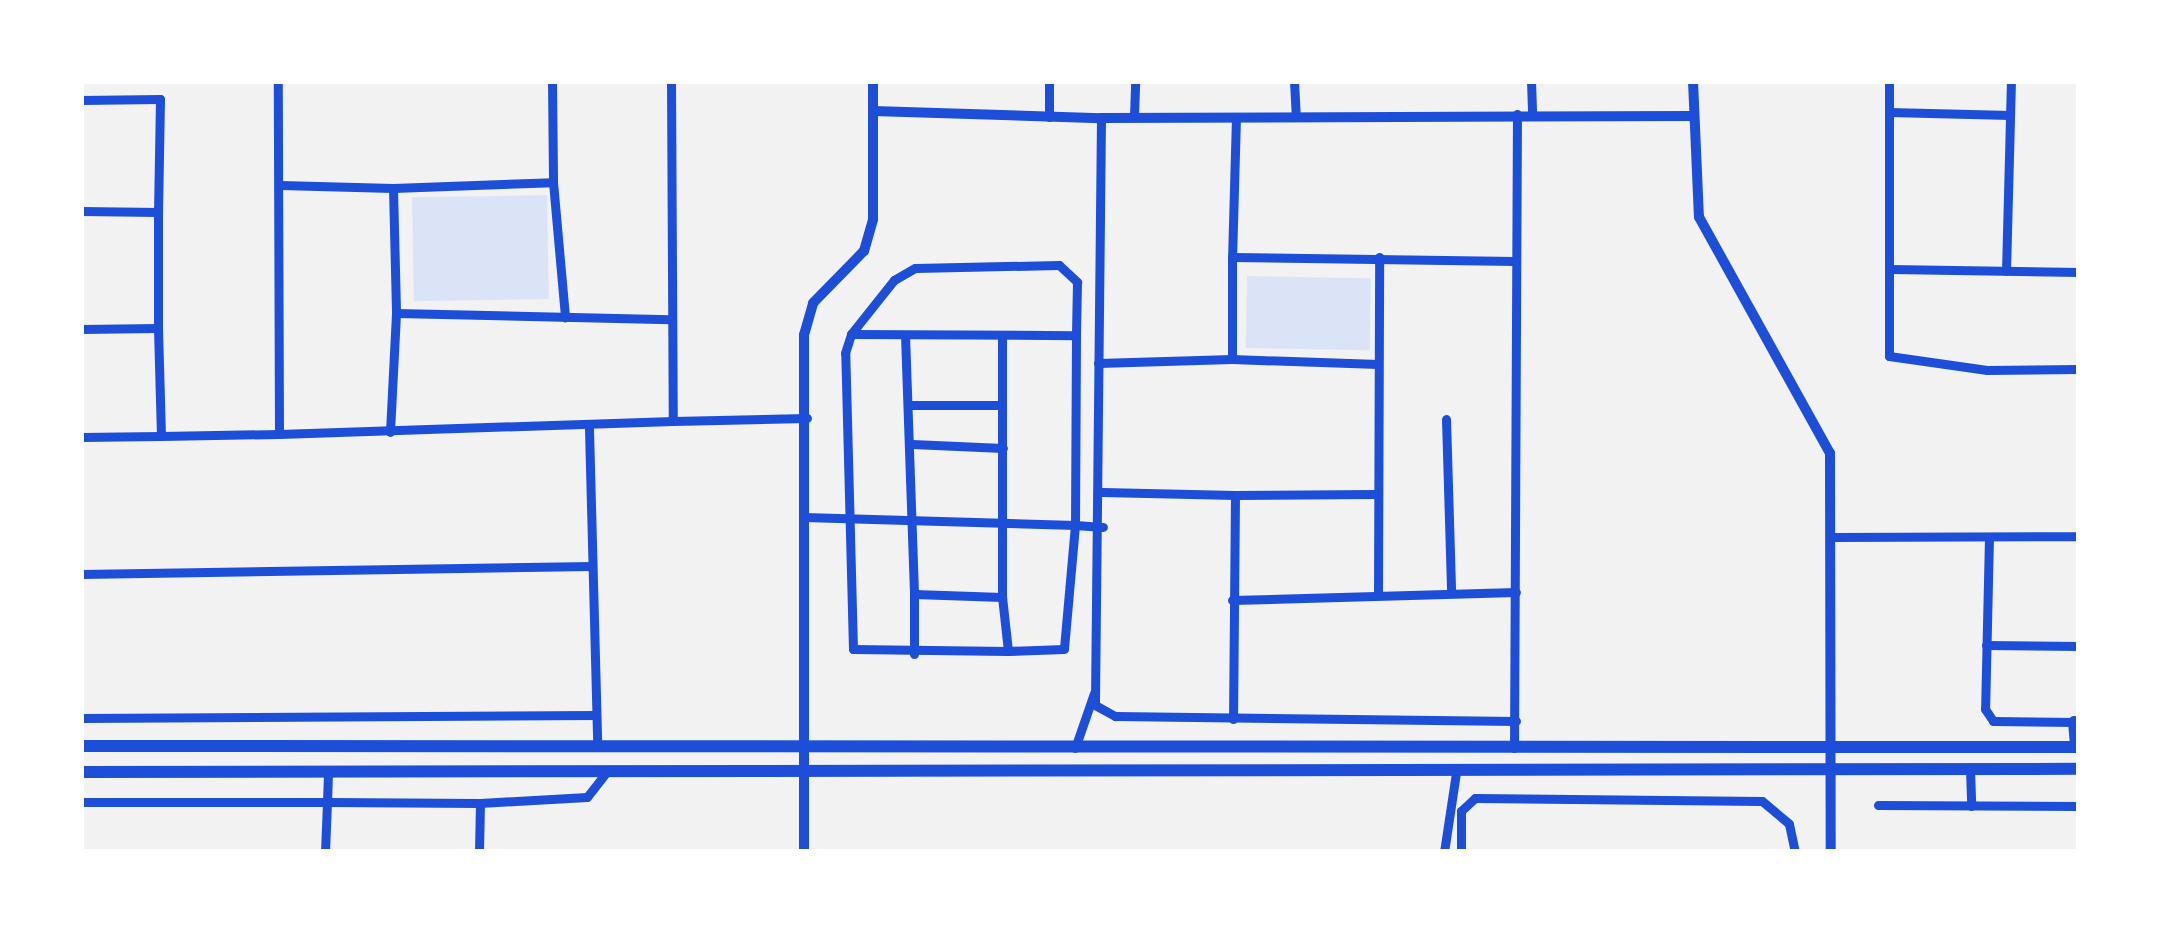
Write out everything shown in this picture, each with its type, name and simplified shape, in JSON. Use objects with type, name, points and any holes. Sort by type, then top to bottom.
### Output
[{"type":"main road","points":[[81,746],[2078,747],[2077,722]]},
{"type":"main road","points":[[81,772],[2079,769]]},
{"type":"street","points":[[160,81],[161,436]]},
{"type":"street","points":[[278,81],[279,434]]},
{"type":"street","points":[[553,81],[553,182],[565,317]]},
{"type":"street","points":[[671,81],[673,421]]},
{"type":"street","points":[[804,852],[806,318],[864,251],[874,201],[873,81]]},
{"type":"street","points":[[1049,81],[1049,117]]},
{"type":"street","points":[[1134,116],[1135,81]]},
{"type":"street","points":[[1294,81],[1296,116]]},
{"type":"street","points":[[1531,81],[1532,114]]},
{"type":"street","points":[[1693,81],[1699,217],[1823,430],[1833,475],[1827,770],[1831,852]]},
{"type":"street","points":[[1889,81],[1889,356],[1987,370],[2079,369]]},
{"type":"street","points":[[2006,271],[2011,81]]},
{"type":"street","points":[[81,100],[160,99]]},
{"type":"street","points":[[873,111],[1101,118],[1692,116]]},
{"type":"street","points":[[1889,112],[2010,115]]},
{"type":"street","points":[[1514,748],[1517,114]]},
{"type":"street","points":[[1232,359],[1236,117]]},
{"type":"street","points":[[1075,748],[1094,693],[1102,526],[1098,363],[1101,118]]},
{"type":"street","points":[[280,185],[393,188],[553,182]]},
{"type":"street","points":[[390,432],[396,313],[393,188]]},
{"type":"street","points":[[81,211],[158,212]]},
{"type":"street","points":[[1232,256],[1515,261]]},
{"type":"street","points":[[1378,594],[1374,494],[1379,257]]},
{"type":"street","points":[[1059,266],[1077,283],[1070,643],[1008,651],[914,654],[854,649],[846,517],[851,334],[894,280],[915,268],[1059,266]]},
{"type":"street","points":[[1890,269],[2079,272]]},
{"type":"street","points":[[396,313],[670,319]]},
{"type":"street","points":[[81,329],[158,328]]},
{"type":"street","points":[[851,334],[1076,335]]},
{"type":"street","points":[[905,335],[912,444],[914,654]]},
{"type":"street","points":[[1002,335],[1002,597],[1008,651]]},
{"type":"street","points":[[1098,363],[1232,359],[1378,364]]},
{"type":"street","points":[[910,405],[1003,405]]},
{"type":"street","points":[[81,437],[589,430],[673,421],[807,418]]},
{"type":"street","points":[[1446,419],[1451,590]]},
{"type":"street","points":[[589,430],[596,745]]},
{"type":"street","points":[[912,444],[1003,448]]},
{"type":"street","points":[[1102,492],[1374,494]]},
{"type":"street","points":[[1233,719],[1234,495]]},
{"type":"street","points":[[804,517],[1102,526]]},
{"type":"street","points":[[1989,536],[1984,709],[1993,721],[2077,722]]},
{"type":"street","points":[[1833,537],[2079,536]]},
{"type":"street","points":[[81,574],[592,566]]},
{"type":"street","points":[[1232,600],[1451,590],[1516,592]]},
{"type":"street","points":[[914,593],[1002,597]]},
{"type":"street","points":[[1986,646],[2079,646]]},
{"type":"street","points":[[1094,693],[1103,714],[1516,721]]},
{"type":"street","points":[[81,718],[596,716]]},
{"type":"street","points":[[81,736],[97,746]]},
{"type":"street","points":[[1970,769],[1971,806]]},
{"type":"street","points":[[325,852],[328,771]]},
{"type":"street","points":[[81,802],[480,803],[587,797],[607,771]]},
{"type":"street","points":[[1444,852],[1456,773]]},
{"type":"street","points":[[1461,852],[1461,811],[1475,798],[1762,801],[1789,824],[1795,852]]},
{"type":"street","points":[[479,852],[480,803]]},
{"type":"street","points":[[1878,805],[2079,806]]},
{"type":"shaded area","points":[[547,195],[549,299],[414,301],[412,197]]},
{"type":"shaded area","points":[[1247,276],[1371,278],[1370,350],[1246,348]]}]
